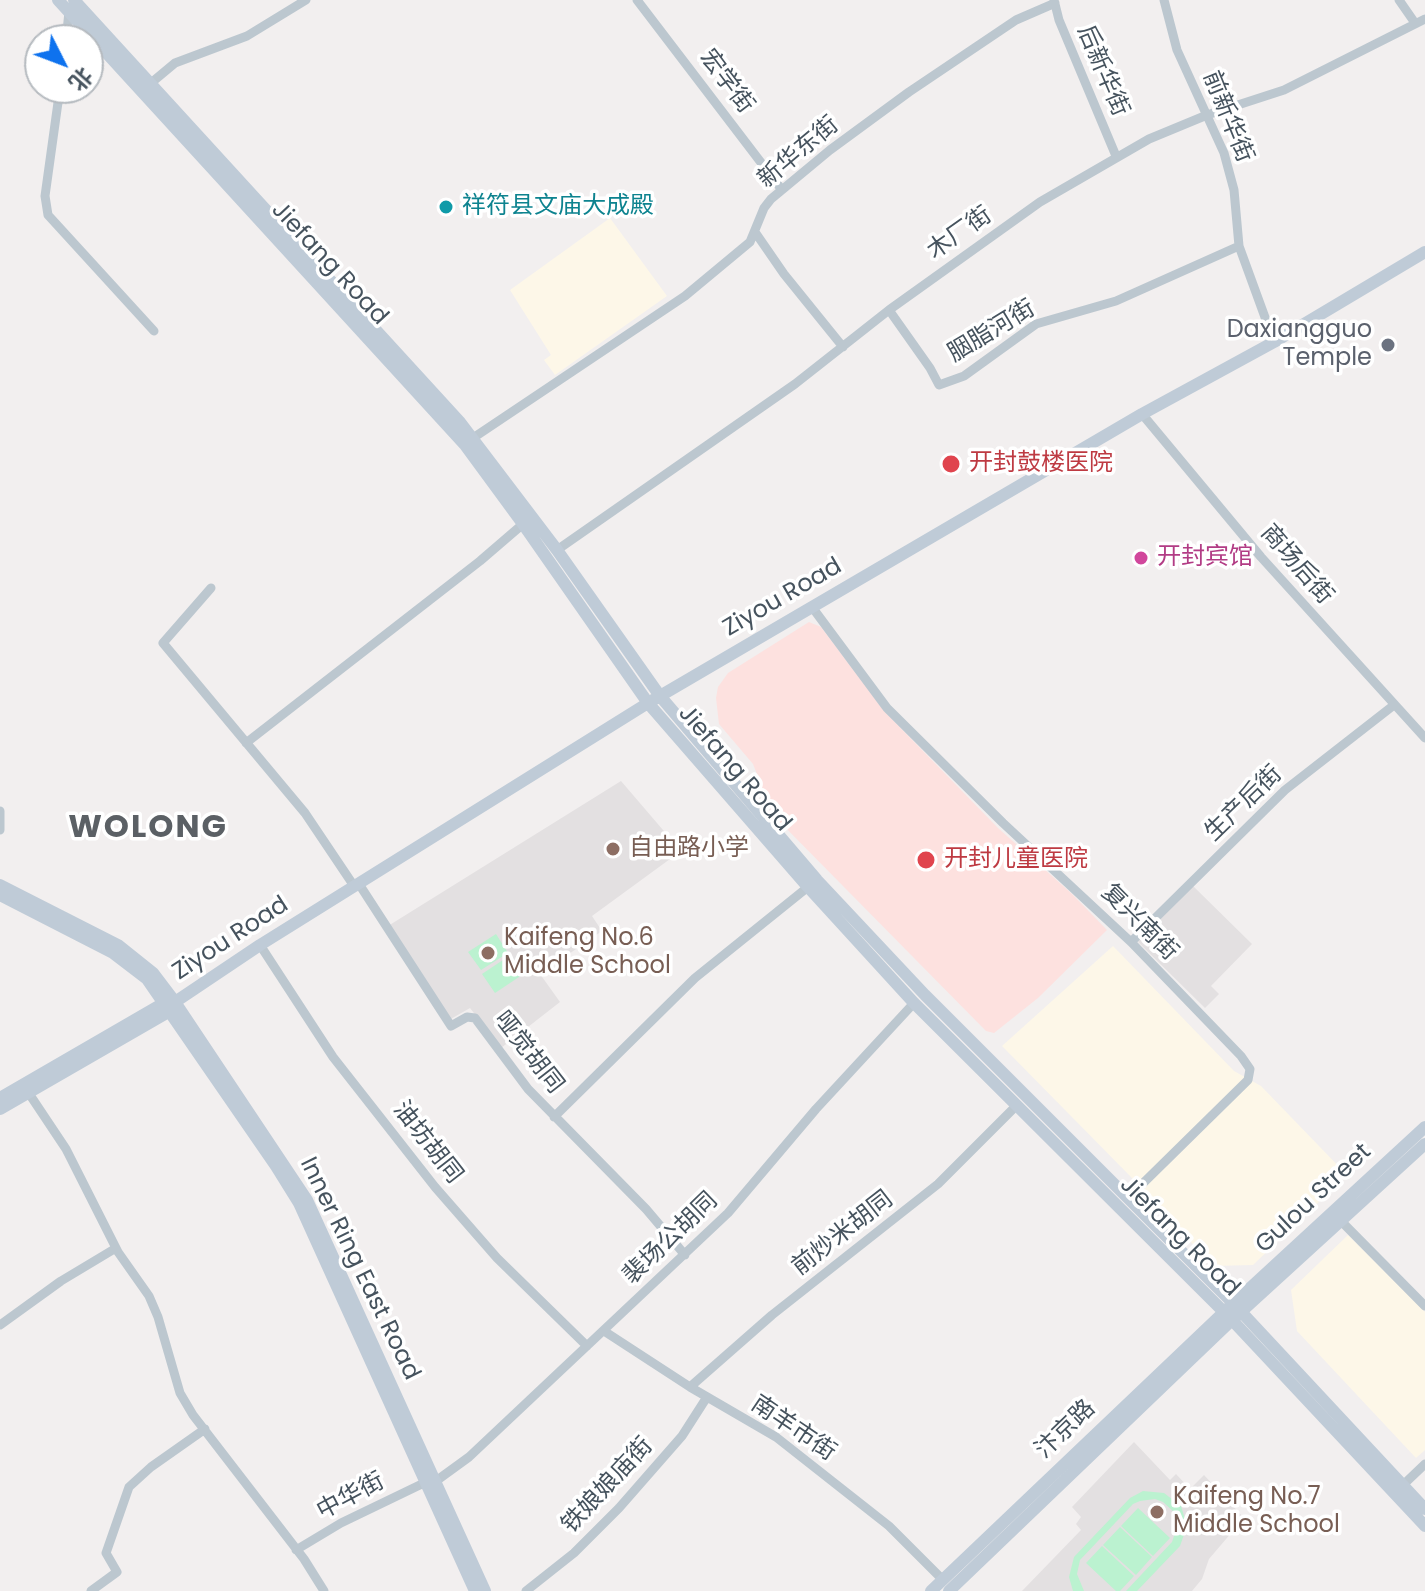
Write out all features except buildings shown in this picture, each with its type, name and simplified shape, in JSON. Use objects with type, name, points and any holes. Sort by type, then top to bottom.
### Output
[{"type":"main road","name":"Jiefang Road","points":[[58,0],[72,6],[151,83],[473,438],[660,696],[817,880],[925,995],[1128,1198],[1425,1526]]},
{"type":"main road","name":"Jiefang Road","points":[[72,6],[449,427],[523,524],[648,703],[808,887],[914,1003],[1016,1106],[1232,1312],[1425,1509]]},
{"type":"main road","name":"Ziyou Road","points":[[0,1109],[25,1089],[170,1005],[260,945],[648,703],[1425,252]]},
{"type":"main road","name":"Inner Ring East Road","points":[[0,885],[118,945],[153,973],[170,1005],[299,1203],[485,1591]]},
{"type":"main road","name":"Inner Ring East Road","points":[[0,895],[113,953],[147,979],[170,1005]]},
{"type":"main road","name":"Ziyou Road","points":[[0,1098],[25,1089]]},
{"type":"main road","name":"Gulou Street","points":[[1232,1312],[1425,1127]]},
{"type":"main road","name":"Gulou Street","points":[[1232,1312],[1425,1144]]},
{"type":"main road","name":"汴京路","points":[[931,1591],[950,1588],[1232,1312]]},
{"type":"main road","name":"Inner Ring East Road","points":[[431,1481],[475,1591]]},
{"type":"street","points":[[151,83],[175,63],[247,36],[306,0]]},
{"type":"street","name":"宏学街","points":[[637,0],[782,190]]},
{"type":"street","name":"前新华街","points":[[1164,0],[1177,50],[1224,153],[1234,190],[1239,246],[1274,342]]},
{"type":"street","points":[[1399,0],[1420,21]]},
{"type":"street","name":"新华东街","points":[[473,438],[685,296],[750,242],[764,208],[782,190],[909,92],[1016,20],[1054,2]]},
{"type":"street","name":"后新华街","points":[[1054,2],[1116,156]]},
{"type":"street","name":"木厂街","points":[[557,550],[795,384],[889,310],[1040,202],[1149,139],[1207,115],[1284,90],[1420,21]]},
{"type":"street","points":[[58,104],[45,196],[48,215],[154,331]]},
{"type":"street","points":[[755,232],[784,274],[843,347]]},
{"type":"street","name":"胭脂河街","points":[[889,310],[939,385],[964,376],[1036,324],[1116,301],[1239,246]]},
{"type":"street","name":"商场后街","points":[[1142,414],[1261,557],[1425,738]]},
{"type":"street","points":[[246,743],[523,524]]},
{"type":"street","points":[[211,588],[163,643],[305,813],[356,885]]},
{"type":"street","name":"复兴南街","points":[[812,607],[887,708],[1003,823],[1131,942],[1250,1069],[1248,1080],[1128,1198]]},
{"type":"street","name":"生产后街","points":[[1131,942],[1285,790],[1394,705]]},
{"type":"street","points":[[0,811],[0,830]]},
{"type":"street","name":"哑觉胡同","points":[[356,885],[451,1026],[467,1017],[475,1018],[528,1089],[646,1209],[685,1255]]},
{"type":"street","points":[[554,1117],[695,978],[808,887]]},
{"type":"street","name":"油坊胡同","points":[[260,945],[333,1057],[435,1187],[497,1258],[587,1346]]},
{"type":"street","name":"裴场公胡同","points":[[431,1481],[469,1457],[728,1213],[816,1109],[914,1003]]},
{"type":"street","points":[[25,1089],[66,1149],[116,1248],[149,1296],[180,1393],[324,1591]]},
{"type":"street","name":"前炒米胡同","points":[[690,1387],[772,1315],[938,1184],[1016,1106]]},
{"type":"street","points":[[1340,1220],[1425,1306]]},
{"type":"street","points":[[0,1325],[61,1281],[116,1248]]},
{"type":"street","name":"南羊市街","points":[[604,1331],[690,1387],[776,1437],[889,1526],[950,1588]]},
{"type":"street","name":"铁娘娘庙街","points":[[526,1591],[574,1553],[619,1508],[682,1436],[707,1397]]},
{"type":"street","points":[[91,1591],[117,1572],[106,1553],[129,1487],[151,1467],[205,1429]]},
{"type":"street","points":[[1403,1485],[1425,1464]]},
{"type":"street","name":"中华街","points":[[296,1550],[341,1523],[431,1481]]},
{"type":"shaded area","points":[[610,218],[667,296],[555,375],[544,360],[551,355],[510,290]]},
{"type":"shaded area","name":"开封儿童医院","points":[[809,622],[821,627],[885,712],[998,828],[1071,893],[1107,930],[1038,998],[994,1033],[986,1031],[773,815],[753,764],[719,724],[716,698],[718,687],[728,673]]},
{"type":"shaded area","name":"Kaifeng No.6 Middle School","points":[[621,781],[681,851],[592,916],[602,931],[540,974],[560,1002],[501,1048],[470,1008],[449,1020],[388,926]]},
{"type":"shaded area","points":[[1192,885],[1252,944],[1211,986],[1219,994],[1205,1008],[1137,941]]},
{"type":"shaded area","points":[[1113,946],[1234,1071],[1261,1086],[1347,1175],[1253,1265],[1213,1266],[1131,1177],[1002,1046]]},
{"type":"shaded area","points":[[1348,1235],[1425,1312],[1425,1450],[1416,1458],[1297,1331],[1291,1290]]},
{"type":"shaded area","name":"Kaifeng No.7 Middle School","points":[[1134,1442],[1170,1480],[1176,1474],[1190,1489],[1204,1475],[1244,1518],[1209,1559],[1202,1579],[1192,1591],[1022,1591],[1081,1530],[1076,1524],[1081,1517],[1072,1507]]},
{"type":"green space","points":[[496,934],[508,953],[481,970],[468,952]]},
{"type":"green space","points":[[509,956],[522,975],[495,993],[482,974]]},
{"type":"green space","points":[[1143,1491],[1164,1493],[1181,1506],[1187,1526],[1180,1546],[1137,1591],[1126,1591],[1172,1542],[1177,1527],[1174,1512],[1163,1502],[1155,1499],[1140,1501],[1133,1504],[1080,1560],[1077,1574],[1084,1591],[1073,1591],[1069,1577],[1074,1557],[1130,1498]]},
{"type":"green space","points":[[1138,1508],[1170,1538],[1153,1556],[1121,1526]]},
{"type":"green space","points":[[1120,1527],[1152,1557],[1136,1575],[1103,1545]]},
{"type":"green space","points":[[1102,1546],[1134,1576],[1120,1591],[1116,1591],[1086,1563]]},
{"type":"place","name":"祥符县文庙大成殿","points":[[446,207]]},
{"type":"place","name":"Daxiangguo Temple","points":[[1388,345]]},
{"type":"place","name":"开封鼓楼医院","points":[[951,464]]},
{"type":"place","name":"开封宾馆","points":[[1141,558]]},
{"type":"place","name":"自由路小学","points":[[613,849]]},
{"type":"place","name":"开封儿童医院","points":[[926,860]]},
{"type":"place","name":"Kaifeng No.6 Middle School","points":[[488,953]]},
{"type":"place","name":"Kaifeng No.7 Middle School","points":[[1157,1512]]},
{"type":"district","name":"WOLONG","points":[[148,829]]}]
